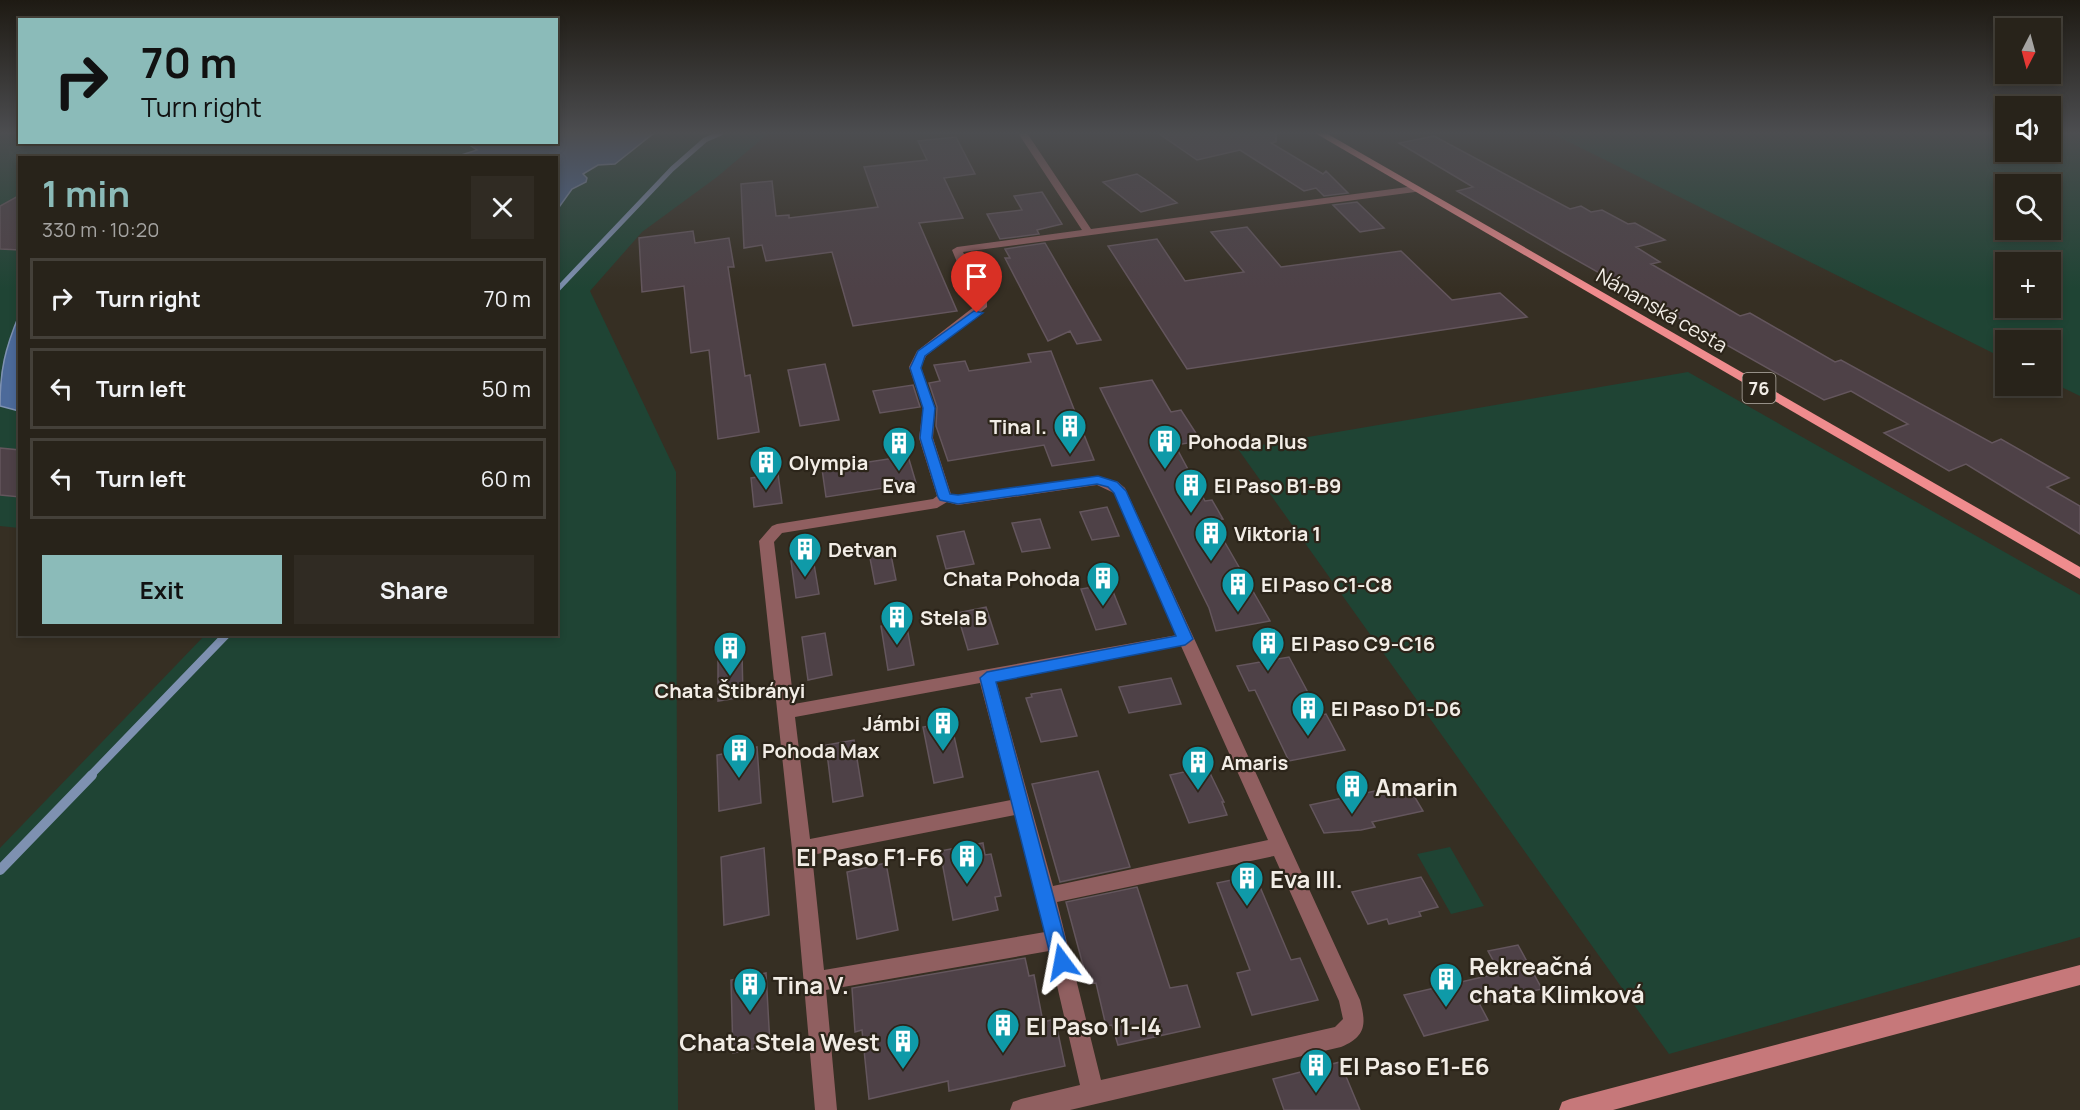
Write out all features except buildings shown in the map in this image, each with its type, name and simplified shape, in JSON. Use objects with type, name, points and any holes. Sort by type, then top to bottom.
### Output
[{"type":"main road","name":"Nánanská cesta","points":[[1407,185],[2080,574]]},
{"type":"main road","points":[[1570,1110],[2080,975]]},
{"type":"street","points":[[1057,185],[1089,233]]},
{"type":"street","points":[[945,497],[926,438],[929,408],[915,368],[921,354],[981,308],[981,302],[957,250],[1414,189]]},
{"type":"street","points":[[826,1110],[802,849],[766,541],[777,529],[937,503],[945,497],[958,500],[1098,480],[1113,484],[1120,491],[1185,639],[1281,846],[1349,1000],[1355,1022],[1341,1036],[1021,1110]]},
{"type":"street","points":[[785,712],[987,678],[1185,639]]},
{"type":"street","points":[[987,678],[1046,896],[1093,1093]]},
{"type":"street","points":[[802,849],[1022,806]]},
{"type":"street","points":[[1046,896],[1281,846]]},
{"type":"street","points":[[815,982],[1056,940]]},
{"type":"green space","points":[[0,185],[18,185],[18,528],[0,526]]},
{"type":"green space","points":[[558,185],[706,185],[642,232],[590,291],[676,472],[678,1110],[0,1110],[0,848],[204,636],[558,636]]},
{"type":"green space","points":[[1655,185],[1995,185],[1995,240],[2061,240],[2061,185],[2080,185],[2080,396],[2061,387],[2061,330],[1995,330],[1995,354]]},
{"type":"green space","points":[[1688,372],[2080,595],[2080,937],[1669,1054],[1238,449]]},
{"type":"green space","points":[[1450,847],[1484,906],[1451,914],[1417,854]]},
{"type":"water","points":[[558,185],[580,185],[572,189],[558,209]]},
{"type":"water","points":[[18,318],[18,411],[0,406],[4,360]]},
{"type":"waterway","points":[[558,289],[657,185]]},
{"type":"waterway","points":[[90,776],[225,636]]},
{"type":"waterway","points":[[0,870],[92,775]]},
{"type":"place","name":"Tina I.","points":[[1070,455]]},
{"type":"place","name":"Pohoda Plus","points":[[1165,470]]},
{"type":"place","name":"Eva","points":[[899,472]]},
{"type":"place","name":"Olympia","points":[[766,491]]},
{"type":"place","name":"El Paso B1-B9","points":[[1191,514]]},
{"type":"place","name":"Viktoria 1","points":[[1211,562]]},
{"type":"place","name":"Detvan","points":[[805,578]]},
{"type":"place","name":"Chata Pohoda","points":[[1103,607]]},
{"type":"place","name":"El Paso C1-C8","points":[[1238,613]]},
{"type":"place","name":"Stela B","points":[[897,646]]},
{"type":"place","name":"El Paso C9-C16","points":[[1268,672]]},
{"type":"place","name":"Chata Štibrányi","points":[[730,677]]},
{"type":"place","name":"El Paso D1-D6","points":[[1308,737]]},
{"type":"place","name":"Jámbi","points":[[943,752]]},
{"type":"place","name":"Pohoda Max","points":[[739,779]]},
{"type":"place","name":"Amaris","points":[[1198,791]]},
{"type":"place","name":"Amarin","points":[[1352,815]]},
{"type":"place","name":"El Paso F1-F6","points":[[967,885]]},
{"type":"place","name":"Eva III.","points":[[1247,907]]},
{"type":"place","name":"Rekreačná chata Klimková","points":[[1446,1008]]},
{"type":"place","name":"Tina V.","points":[[750,1013]]},
{"type":"place","name":"El Paso I1-I4","points":[[1003,1054]]},
{"type":"place","name":"Chata Stela West","points":[[903,1070]]},
{"type":"place","name":"El Paso E1-E6","points":[[1316,1094]]},
{"type":"route","points":[[977,313],[916,360],[915,368],[929,408],[926,438],[945,497],[958,500],[1098,480],[1113,484],[1120,491],[1185,639],[987,678],[1062,962]]}]
